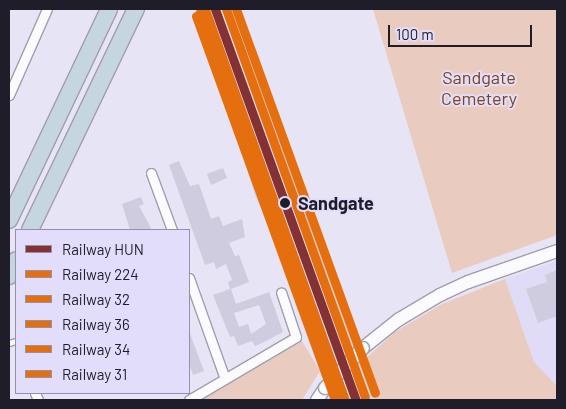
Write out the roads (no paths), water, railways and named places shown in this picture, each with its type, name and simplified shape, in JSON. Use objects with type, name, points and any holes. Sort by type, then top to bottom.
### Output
[{"type":"highway","points":[[9,220],[110,9]]},
{"type":"highway","points":[[30,229],[136,9]]},
{"type":"highway","points":[[9,276],[15,262]]},
{"type":"main road","points":[[317,400],[325,388],[363,348],[398,320],[440,295],[468,282],[557,250]]},
{"type":"street","points":[[9,95],[47,9]]},
{"type":"street","points":[[151,173],[172,229]]},
{"type":"street","points":[[190,281],[225,379]]},
{"type":"street","points":[[189,400],[296,337],[280,292]]},
{"type":"railway","points":[[198,9],[256,194],[343,400]]},
{"type":"railway","points":[[231,9],[373,400]]},
{"type":"rail line","name":"HUN","points":[[215,9],[356,400]]},
{"type":"rail line","name":"32","points":[[226,9],[365,397]]},
{"type":"rail line","name":"34","points":[[236,9],[375,393]]},
{"type":"rail line","name":"31","points":[[200,12],[340,400]]},
{"type":"rail line","name":"224","points":[[206,12],[345,400]]},
{"type":"rail line","name":"36","points":[[196,16],[335,400]]},
{"type":"place","name":"Sandgate","points":[[285,203]]},
{"type":"park label","name":"Sandgate Cemetery","points":[[479,88]]}]
